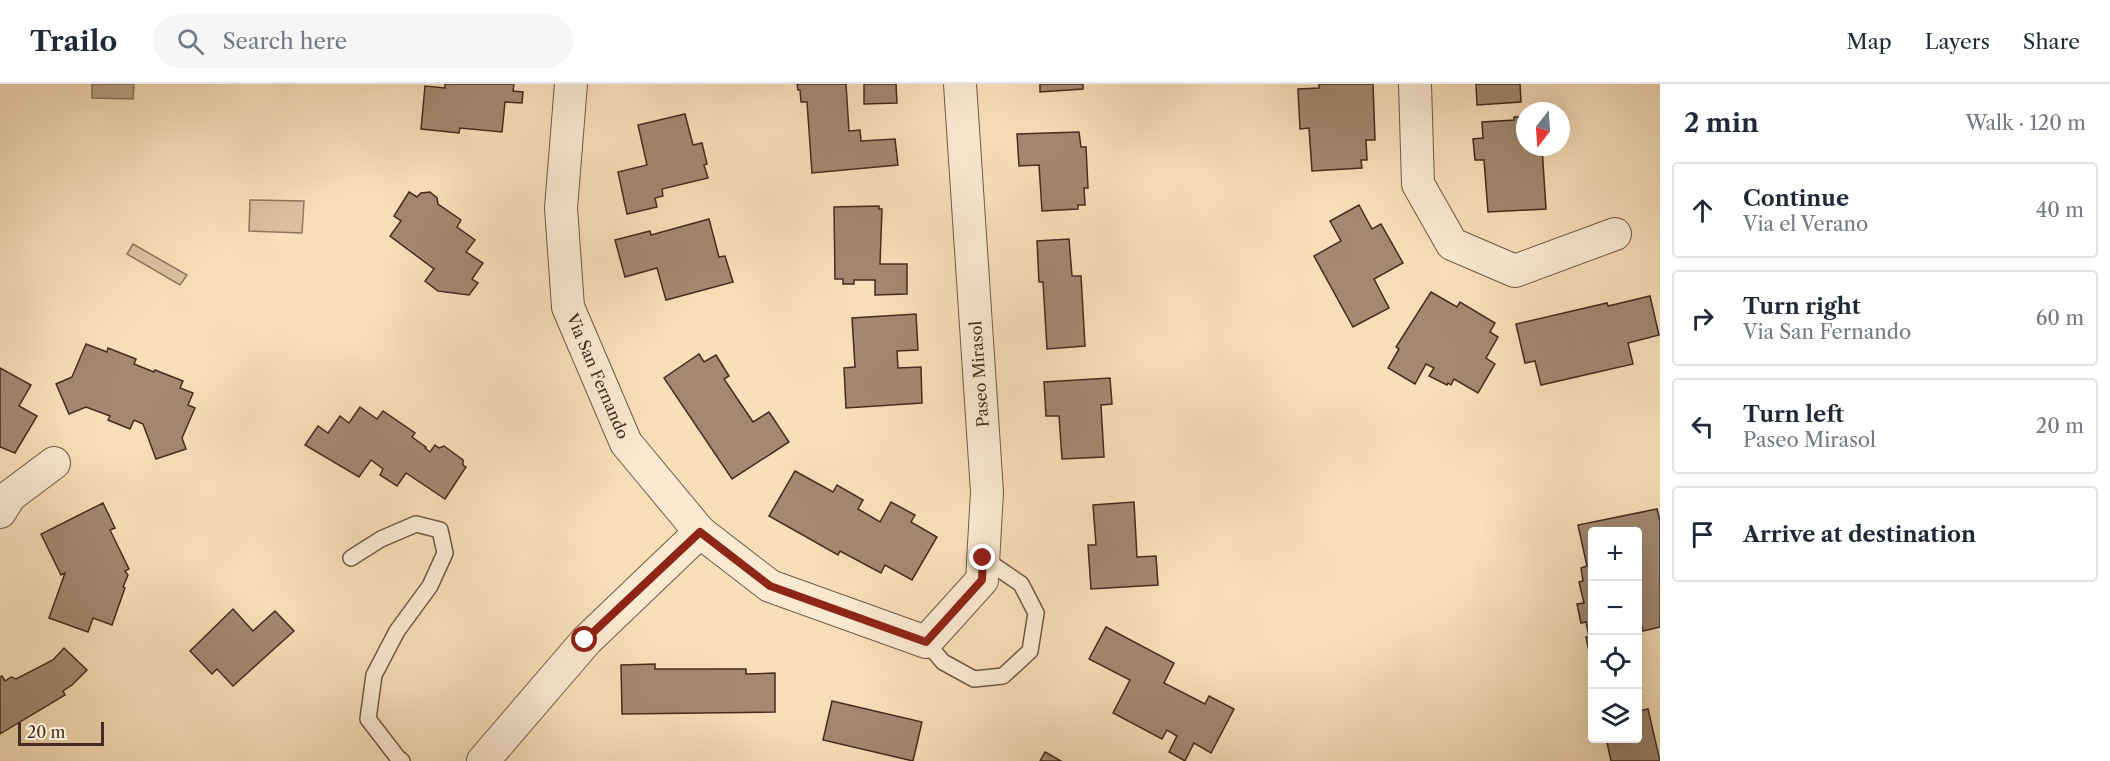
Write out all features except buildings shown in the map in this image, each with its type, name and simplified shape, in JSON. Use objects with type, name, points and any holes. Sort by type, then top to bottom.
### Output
[{"type":"street","name":"Via San Fernando","points":[[572,84],[561,208],[568,307],[626,444],[700,532],[770,586],[926,642]]},
{"type":"street","name":"Paseo Mirasol","points":[[926,642],[982,580],[987,492],[960,84]]},
{"type":"street","points":[[1414,84],[1418,184],[1452,244],[1515,271],[1615,234]]},
{"type":"street","points":[[0,512],[10,496],[54,463]]},
{"type":"street","points":[[483,761],[585,640],[700,532]]},
{"type":"lane","points":[[351,558],[381,539],[416,524],[440,530],[445,553],[430,586],[397,631],[374,675],[368,719],[402,761]]},
{"type":"lane","points":[[926,642],[943,662],[974,679],[1003,676],[1030,651],[1036,613],[1021,584],[983,558]]},
{"type":"shaded area","points":[[92,84],[134,84],[133,99],[92,98]]},
{"type":"shaded area","points":[[250,200],[304,201],[302,233],[249,231]]},
{"type":"shaded area","points":[[133,244],[187,275],[180,285],[127,254]]},
{"type":"route","points":[[585,640],[700,532],[770,586],[926,642],[982,580],[983,558]]}]
